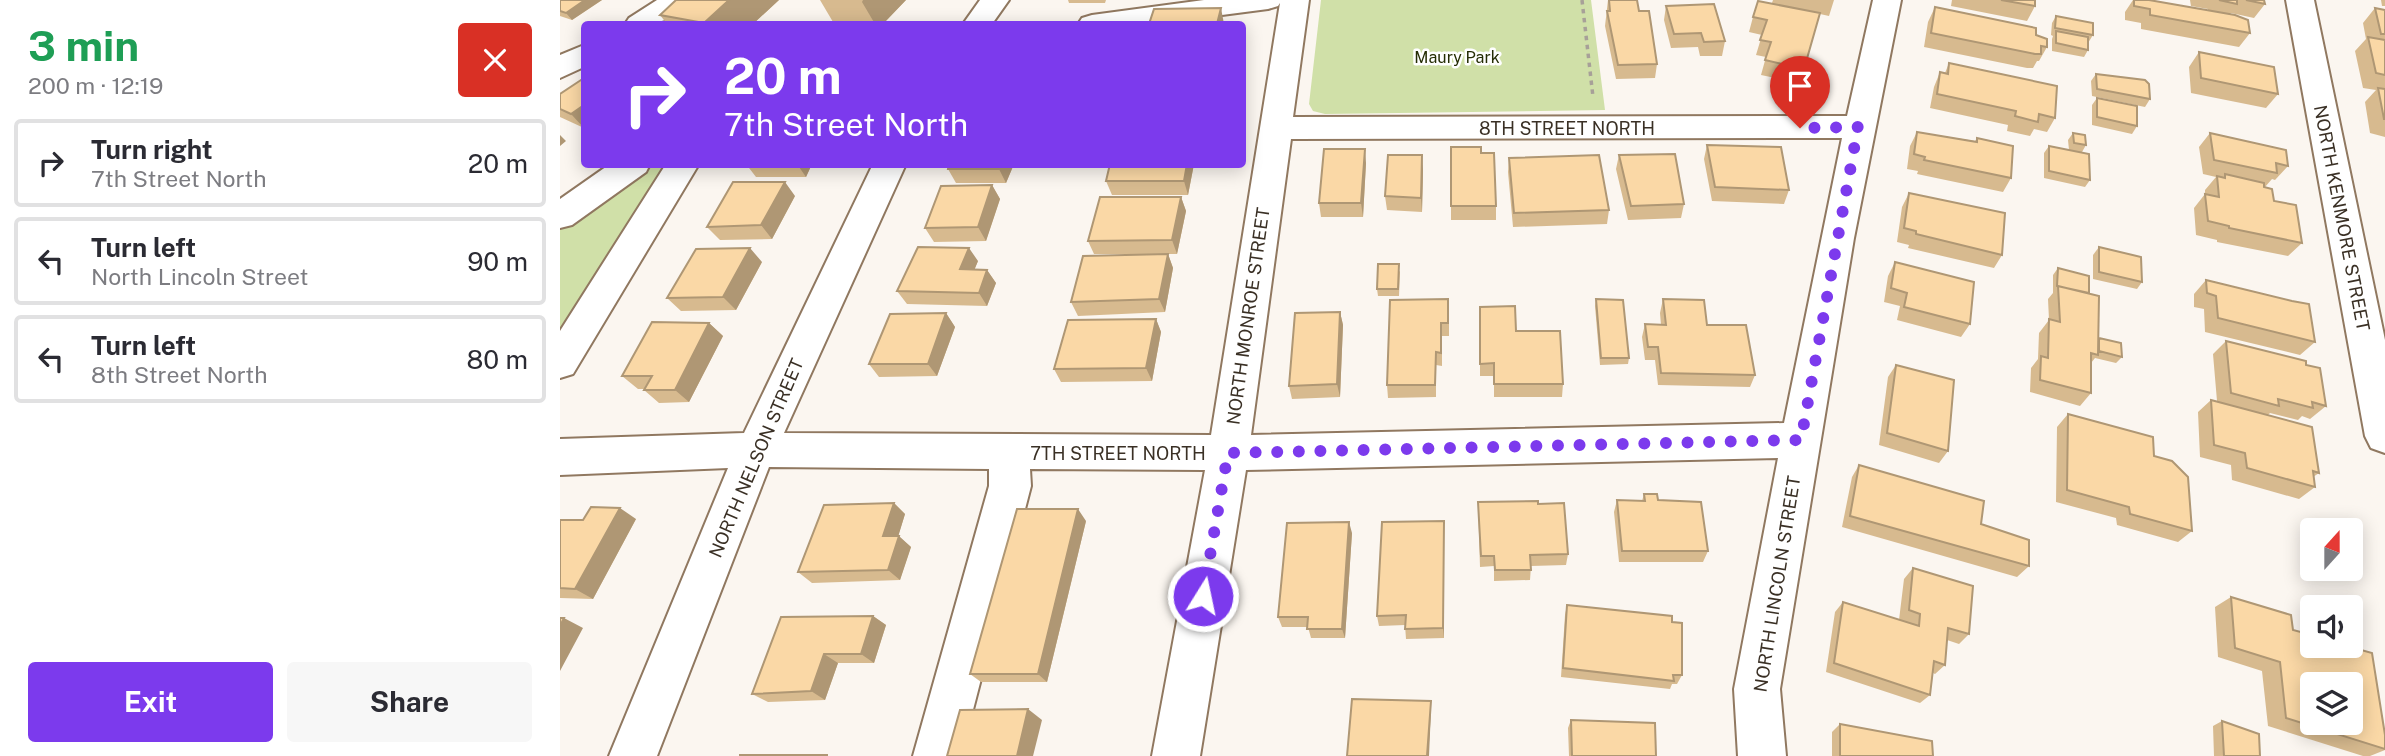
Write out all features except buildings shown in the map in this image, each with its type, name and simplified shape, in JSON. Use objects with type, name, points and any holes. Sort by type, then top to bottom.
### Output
[{"type":"street","points":[[644,21],[677,0]]},
{"type":"street","points":[[979,21],[995,0]]},
{"type":"street","points":[[1114,21],[1268,0]]},
{"type":"street","name":"NORTH MONROE STREET","points":[[1176,756],[1228,453],[1295,0]]},
{"type":"street","name":"NORTH LINCOLN STREET","points":[[1762,756],[1757,689],[1858,127],[1887,0]]},
{"type":"street","name":"NORTH KENMORE STREET","points":[[2300,0],[2385,436]]},
{"type":"street","name":"8TH STREET NORTH","points":[[1275,128],[1858,127]]},
{"type":"street","points":[[560,216],[628,168]]},
{"type":"street","points":[[560,363],[681,168]]},
{"type":"street","name":"NORTH NELSON STREET","points":[[633,756],[756,450],[888,168]]},
{"type":"street","name":"7TH STREET NORTH","points":[[560,457],[756,450],[1228,453],[1801,440]]},
{"type":"street","points":[[937,756],[1010,486],[1009,453]]},
{"type":"path","points":[[1582,0],[1593,100]]},
{"type":"green space","name":"Maury Park","points":[[1321,0],[1591,0],[1605,110],[1325,114],[1313,111],[1309,104]]},
{"type":"green space","points":[[643,168],[670,168],[560,340],[560,225]]},
{"type":"route","points":[[1203,596],[1228,453],[1801,440],[1858,127],[1800,128]]}]
